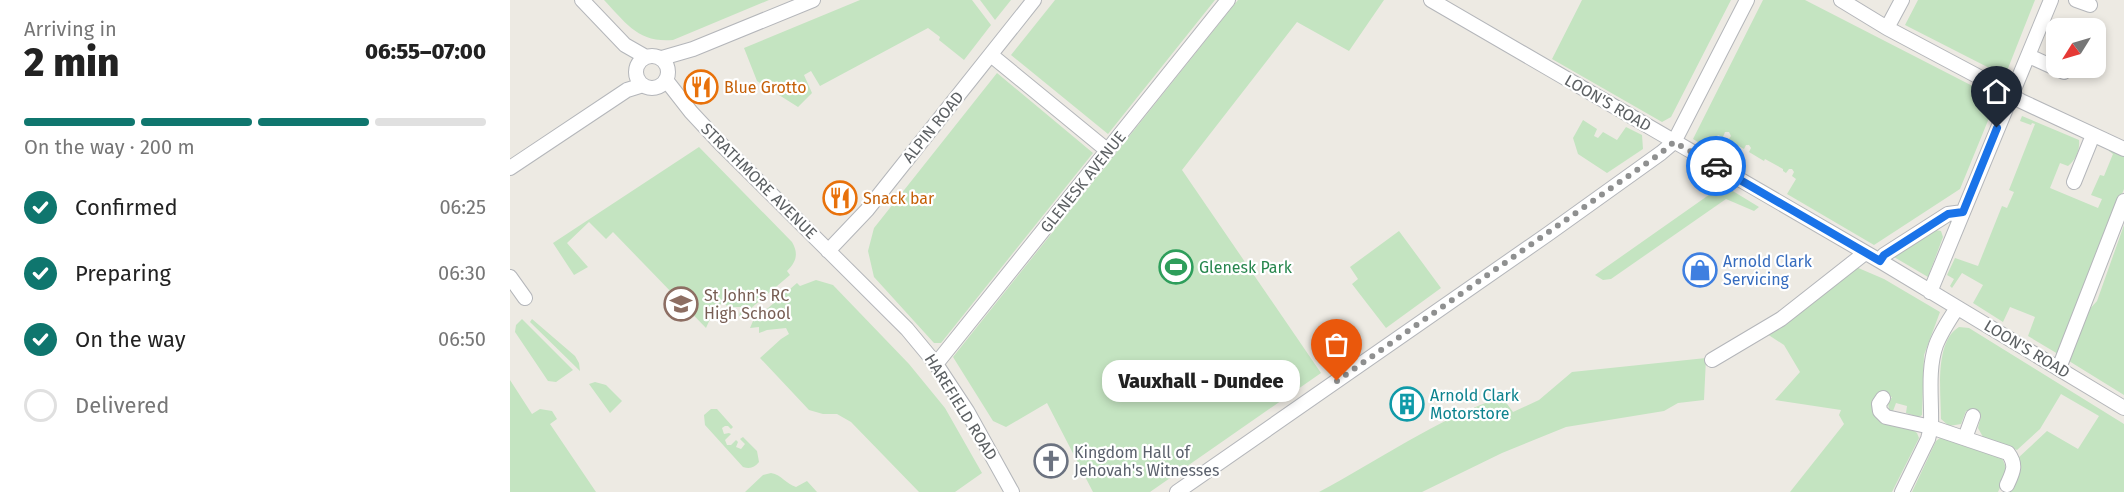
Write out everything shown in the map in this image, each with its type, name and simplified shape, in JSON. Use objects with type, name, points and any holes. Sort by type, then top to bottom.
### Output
[{"type":"street","points":[[582,0],[625,45],[643,75],[658,87],[693,49]]},
{"type":"street","points":[[510,168],[627,90],[643,75],[657,56],[662,58],[693,49],[813,0]]},
{"type":"street","name":"ALPIN ROAD","points":[[828,251],[867,210],[1034,0]]},
{"type":"street","name":"GLENESK AVENUE","points":[[936,364],[1228,0]]},
{"type":"street","name":"LOON'S ROAD","points":[[1431,0],[1880,261],[2124,408]]},
{"type":"street","points":[[1177,492],[1548,234],[1674,142],[1747,0]]},
{"type":"street","points":[[1841,0],[1887,28],[2013,95],[2124,149]]},
{"type":"street","points":[[1887,28],[1902,0]]},
{"type":"street","points":[[1930,292],[2051,0]]},
{"type":"street","points":[[2076,0],[2090,5]]},
{"type":"street","points":[[991,55],[1108,151]]},
{"type":"street","points":[[2029,56],[2046,64]]},
{"type":"street","name":"STRATHMORE AVENUE","points":[[662,58],[668,69],[667,77],[691,112]]},
{"type":"street","name":"STRATHMORE AVENUE","points":[[643,75],[691,112],[828,251]]},
{"type":"street","points":[[2074,182],[2092,135]]},
{"type":"street","points":[[2059,368],[2124,201]]},
{"type":"street","points":[[1880,261],[1884,255],[1948,214],[1963,212]]},
{"type":"street","name":"HAREFIELD ROAD","points":[[828,251],[907,329],[936,364],[967,411],[1012,492]]},
{"type":"street","points":[[1712,360],[1781,319],[1865,253]]},
{"type":"street","points":[[510,277],[525,298]]},
{"type":"street","points":[[1902,492],[1928,439],[1931,427],[1932,366],[1935,348],[1941,332],[1957,308]]},
{"type":"street","points":[[1883,398],[1879,404],[1880,411],[1886,417],[1931,427],[2008,453],[2013,460],[2014,469],[2007,485]]},
{"type":"street","points":[[1965,438],[1972,416]]},
{"type":"green space","points":[[604,0],[769,0],[673,40],[661,40],[642,35],[634,30]]},
{"type":"green space","points":[[860,0],[972,0],[991,25],[964,60],[928,28],[820,86],[811,71],[804,75],[812,93],[798,107],[757,81],[744,48]]},
{"type":"green space","points":[[980,0],[1011,0],[995,20]]},
{"type":"green space","points":[[1055,0],[1215,0],[1108,134],[1011,55]]},
{"type":"green space","points":[[1238,0],[1384,0],[1349,51],[1297,22],[1182,170],[1321,373],[1150,492],[1093,492],[1047,403],[1006,427],[993,421],[953,357]]},
{"type":"green space","points":[[1582,0],[1731,0],[1671,117],[1662,122],[1552,59]]},
{"type":"green space","points":[[1763,0],[1805,0],[1994,97],[1996,101],[1960,189],[1874,245],[1787,194],[1796,179],[1792,176],[1794,172],[1792,169],[1786,173],[1783,169],[1749,152],[1751,148],[1749,145],[1746,145],[1744,149],[1728,140],[1731,136],[1729,132],[1725,132],[1723,137],[1718,135],[1709,149],[1693,139]]},
{"type":"green space","points":[[1918,0],[2035,0],[2005,76],[1905,25]]},
{"type":"green space","points":[[997,73],[1093,153],[941,343],[934,343],[874,277],[868,251],[874,228]]},
{"type":"green space","points":[[2022,116],[2079,140],[2075,158],[2068,166],[2060,163],[2050,188],[2098,208],[2102,199],[2091,195],[2100,175],[2104,176],[2113,154],[2109,151],[2110,149],[2124,155],[2124,189],[2058,354],[2028,336],[2035,317],[2010,307],[2003,322],[1973,303],[1983,285],[1962,273],[1952,288],[1950,286],[1954,279],[1947,275],[1955,258],[1978,266],[2002,206],[2007,208],[2014,192],[2009,190],[2035,124],[2020,121]]},
{"type":"green space","points":[[1583,120],[1597,129],[1594,136],[1598,138],[1603,132],[1617,140],[1626,127],[1642,135],[1643,149],[1607,173],[1578,154],[1573,138]]},
{"type":"green space","points":[[699,147],[792,242],[796,254],[793,264],[787,271],[790,275],[743,315],[739,316],[741,307],[728,307],[723,302],[714,310],[706,328],[613,232],[606,239],[589,222],[567,243],[588,267],[574,275],[553,243]]},
{"type":"green space","points":[[1723,185],[1759,207],[1754,211],[1726,199],[1611,279],[1603,280],[1595,275]]},
{"type":"green space","points":[[2124,225],[2124,395],[2069,361],[2086,313],[2097,301]]},
{"type":"green space","points":[[1935,230],[1941,231],[1943,237],[1928,277],[1894,257]]},
{"type":"green space","points":[[1399,231],[1441,288],[1386,328],[1352,284],[1358,279],[1350,267]]},
{"type":"green space","points":[[1856,267],[1884,279],[1940,312],[1924,355],[1922,415],[1919,417],[1906,413],[1907,406],[1896,403],[1893,411],[1889,410],[1888,403],[1892,397],[1878,393],[1873,400],[1874,415],[1881,422],[1913,430],[1919,438],[1892,492],[1790,492],[1844,424],[1839,415],[1841,410],[1775,400],[1800,372],[1784,345],[1767,334]]},
{"type":"green space","points":[[816,280],[833,285],[909,364],[945,408],[982,473],[955,492],[919,492],[851,422],[837,414],[823,414],[809,410],[760,358],[789,334],[786,328],[759,333],[759,327],[750,328],[753,321],[797,283],[800,286]]},
{"type":"green space","points":[[522,319],[573,370],[556,382],[548,381],[515,332],[516,325]]},
{"type":"green space","points":[[532,319],[575,356],[580,371],[530,322]]},
{"type":"green space","points":[[1959,327],[1969,328],[2124,424],[2124,492],[2006,492],[2019,466],[2017,459],[2047,431],[2078,449],[2099,416],[2061,394],[2040,429],[2017,450],[1983,437],[1978,428],[1981,416],[1966,411],[1961,424],[1949,426],[1941,419],[1942,356],[1951,334]]},
{"type":"green space","points":[[1706,358],[1704,400],[1678,403],[1664,411],[1566,427],[1502,453],[1422,492],[1319,492],[1431,428],[1478,406],[1502,397],[1513,412],[1539,400],[1572,372]]},
{"type":"green space","points":[[510,380],[532,414],[540,409],[552,411],[557,419],[550,424],[596,492],[510,492]]},
{"type":"green space","points":[[595,382],[606,385],[622,401],[610,413],[589,384]]},
{"type":"green space","points":[[711,409],[717,409],[733,427],[731,429],[728,426],[722,428],[724,434],[731,434],[725,440],[727,445],[731,445],[736,440],[738,442],[736,447],[741,449],[745,444],[740,439],[743,437],[757,451],[759,462],[755,466],[743,467],[705,425],[704,415]]},
{"type":"green space","points":[[1940,438],[2001,457],[2006,471],[1998,492],[1912,492],[1936,441]]},
{"type":"green space","points":[[771,473],[796,487],[807,481],[817,492],[745,492],[763,475]]},
{"type":"way so far","points":[[1337,381],[1548,234],[1674,142],[1716,166]]},
{"type":"place","name":"Blue Grotto","points":[[701,87]]},
{"type":"place","name":"Snack bar","points":[[840,198]]},
{"type":"place","name":"Glenesk Park","points":[[1176,267]]},
{"type":"place","name":"Arnold Clark Servicing","points":[[1700,270]]},
{"type":"place","name":"St John's RC High School","points":[[681,304]]},
{"type":"place","name":"Vauxhall - Dundee","points":[[1337,381]]},
{"type":"place","name":"Arnold Clark Motorstore","points":[[1407,404]]},
{"type":"place","name":"Kingdom Hall of Jehovah's Witnesses","points":[[1051,461]]},
{"type":"route","points":[[1716,166],[1880,261],[1884,255],[1948,214],[1963,212],[1997,128]]}]
